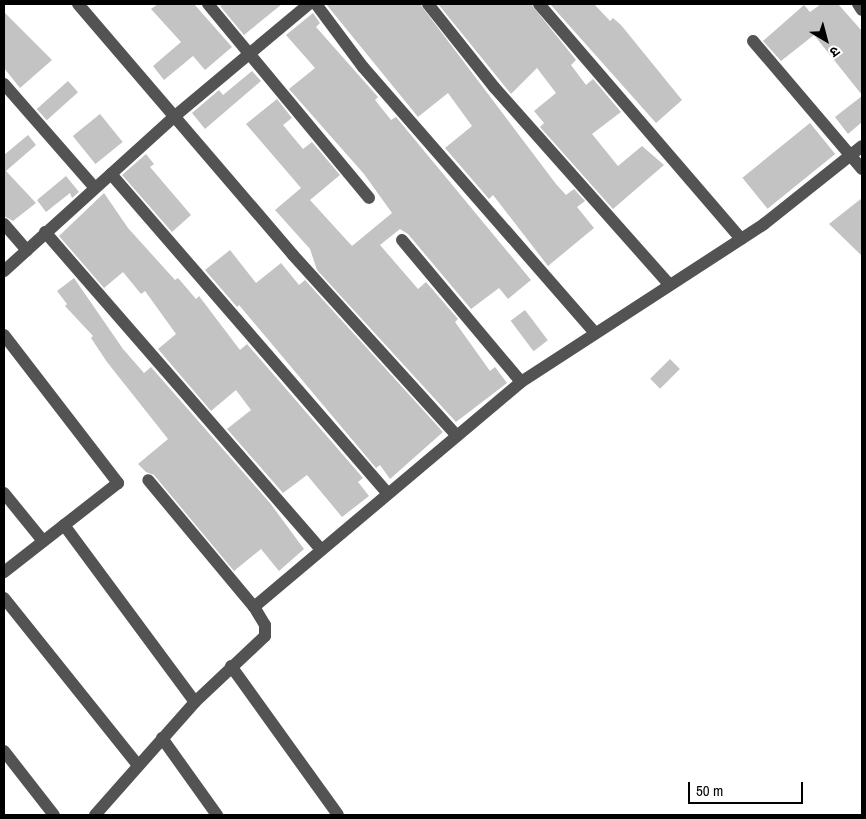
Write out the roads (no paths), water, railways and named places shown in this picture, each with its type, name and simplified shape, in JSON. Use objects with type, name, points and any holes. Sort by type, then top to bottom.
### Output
[{"type":"street","points":[[78,4],[293,255],[457,436]]},
{"type":"street","points":[[208,4],[369,198]]},
{"type":"street","points":[[4,271],[175,116],[310,4]]},
{"type":"street","points":[[316,4],[363,67],[593,332]]},
{"type":"street","points":[[428,4],[494,87],[669,284]]},
{"type":"street","points":[[538,4],[740,239]]},
{"type":"street","points":[[858,4],[862,10]]},
{"type":"street","points":[[753,41],[862,169]]},
{"type":"street","points":[[4,84],[95,188]]},
{"type":"street","points":[[254,607],[521,382],[593,332],[740,239],[862,146]]},
{"type":"street","points":[[111,174],[388,494]]},
{"type":"street","points":[[4,224],[27,250]]},
{"type":"street","points":[[45,232],[321,550]]},
{"type":"street","points":[[402,240],[521,382]]},
{"type":"street","points":[[4,335],[118,483],[4,572]]},
{"type":"street","points":[[100,813],[138,765],[195,702],[265,636],[265,625],[254,607],[148,480]]},
{"type":"street","points":[[4,493],[43,541]]},
{"type":"street","points":[[64,524],[195,702]]},
{"type":"street","points":[[4,598],[138,765]]},
{"type":"street","points":[[231,666],[338,815]]},
{"type":"street","points":[[162,738],[217,815]]},
{"type":"street","points":[[4,750],[54,815]]}]
